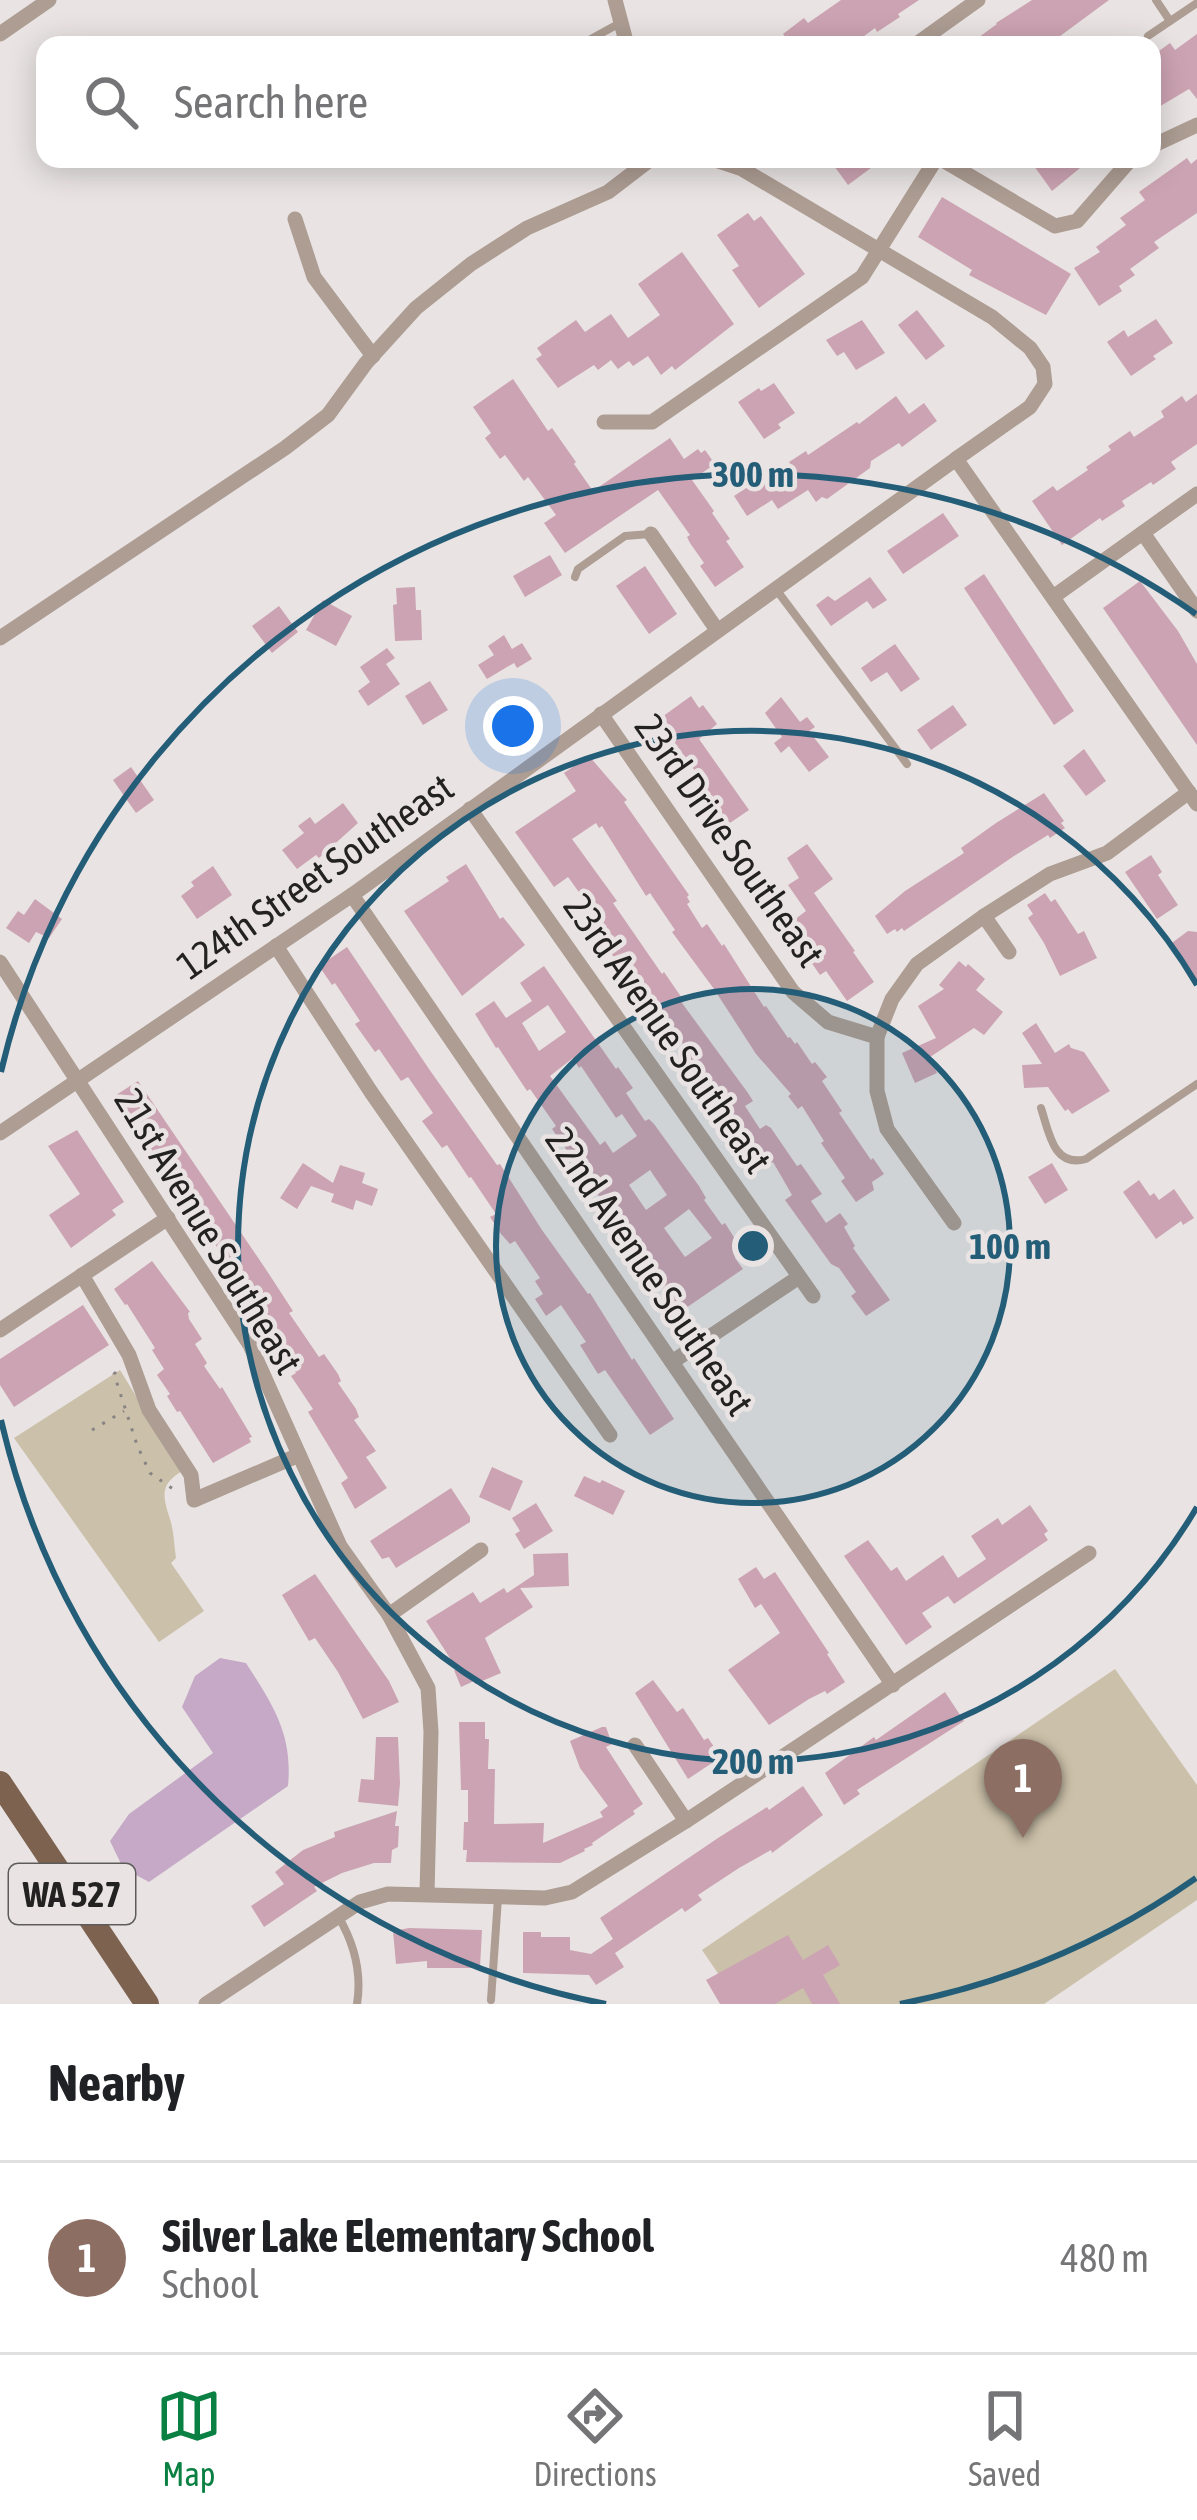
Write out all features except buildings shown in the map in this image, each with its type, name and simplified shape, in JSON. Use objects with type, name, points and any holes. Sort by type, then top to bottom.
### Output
[{"type":"main road","name":"WA 527","points":[[0,1783],[147,2004]]},
{"type":"street","points":[[0,34],[50,0]]},
{"type":"street","points":[[616,0],[625,36]]},
{"type":"street","points":[[928,36],[978,0]]},
{"type":"street","points":[[1161,142],[1197,125]]},
{"type":"street","points":[[0,638],[328,415],[416,308],[471,264],[527,228],[608,192],[639,168]]},
{"type":"street","points":[[739,168],[877,251]]},
{"type":"street","points":[[604,422],[652,422],[862,277],[932,168]]},
{"type":"street","points":[[954,168],[1055,226],[1077,221],[1123,168]]},
{"type":"street","points":[[295,219],[314,277],[373,356]]},
{"type":"street","name":"124th Street Southeast","points":[[0,1133],[352,895],[1030,407],[1045,384],[1043,367],[1030,348],[992,317],[877,251]]},
{"type":"street","points":[[954,1223],[887,1130],[877,1090],[877,1037],[892,999],[917,964],[984,916],[1050,874],[1107,854],[1193,798],[956,459]]},
{"type":"street","points":[[1053,597],[1197,494]]},
{"type":"street","points":[[1143,533],[1197,610]]},
{"type":"street","points":[[651,534],[717,630]]},
{"type":"street","name":"23rd Drive Southeast","points":[[601,714],[794,992],[828,1022],[877,1037]]},
{"type":"street","name":"23rd Avenue Southeast","points":[[470,808],[813,1296]]},
{"type":"street","name":"22nd Avenue Southeast","points":[[352,895],[893,1685]]},
{"type":"street","points":[[984,916],[1010,952]]},
{"type":"street","points":[[276,946],[370,1092],[610,1435]]},
{"type":"street","name":"21st Avenue Southeast","points":[[0,962],[250,1345],[340,1546],[389,1615],[428,1688],[427,1894]]},
{"type":"street","points":[[0,1330],[168,1218]]},
{"type":"street","points":[[82,1275],[131,1359],[149,1410],[191,1475],[194,1500],[299,1455]]},
{"type":"street","points":[[672,1362],[799,1277]]},
{"type":"street","points":[[389,1615],[481,1550]]},
{"type":"street","points":[[206,2004],[360,1902],[388,1894],[545,1898],[572,1892],[1089,1553]]},
{"type":"street","points":[[635,1745],[686,1821]]},
{"type":"lane","points":[[1156,0],[1170,21]]},
{"type":"lane","points":[[1148,36],[1197,3]]},
{"type":"lane","points":[[596,36],[621,22]]},
{"type":"lane","points":[[575,577],[578,568],[625,536],[651,534]]},
{"type":"lane","points":[[776,588],[907,764]]},
{"type":"lane","points":[[1042,1108],[1053,1144],[1060,1155],[1075,1162],[1197,1084]]},
{"type":"lane","points":[[491,2000],[498,1896]]},
{"type":"lane","points":[[338,1916],[356,1959],[357,2004]]},
{"type":"path","points":[[131,1359],[114,1374],[150,1473],[194,1500]]},
{"type":"path","points":[[92,1430],[126,1410]]},
{"type":"shaded area","points":[[120,1370],[182,1471],[165,1490],[176,1558],[171,1563],[204,1611],[159,1642],[14,1438]]},
{"type":"shaded area","points":[[220,1658],[246,1663],[272,1707],[284,1735],[288,1786],[149,1882],[123,1868],[110,1841],[129,1814],[213,1753],[182,1707],[195,1676]]},
{"type":"shaded area","points":[[1115,1669],[1197,1785],[1197,1900],[1044,2004],[739,2004],[702,1950]]},
{"type":"place","name":"Silver Lake Elementary School","points":[[1023,1838]]}]
